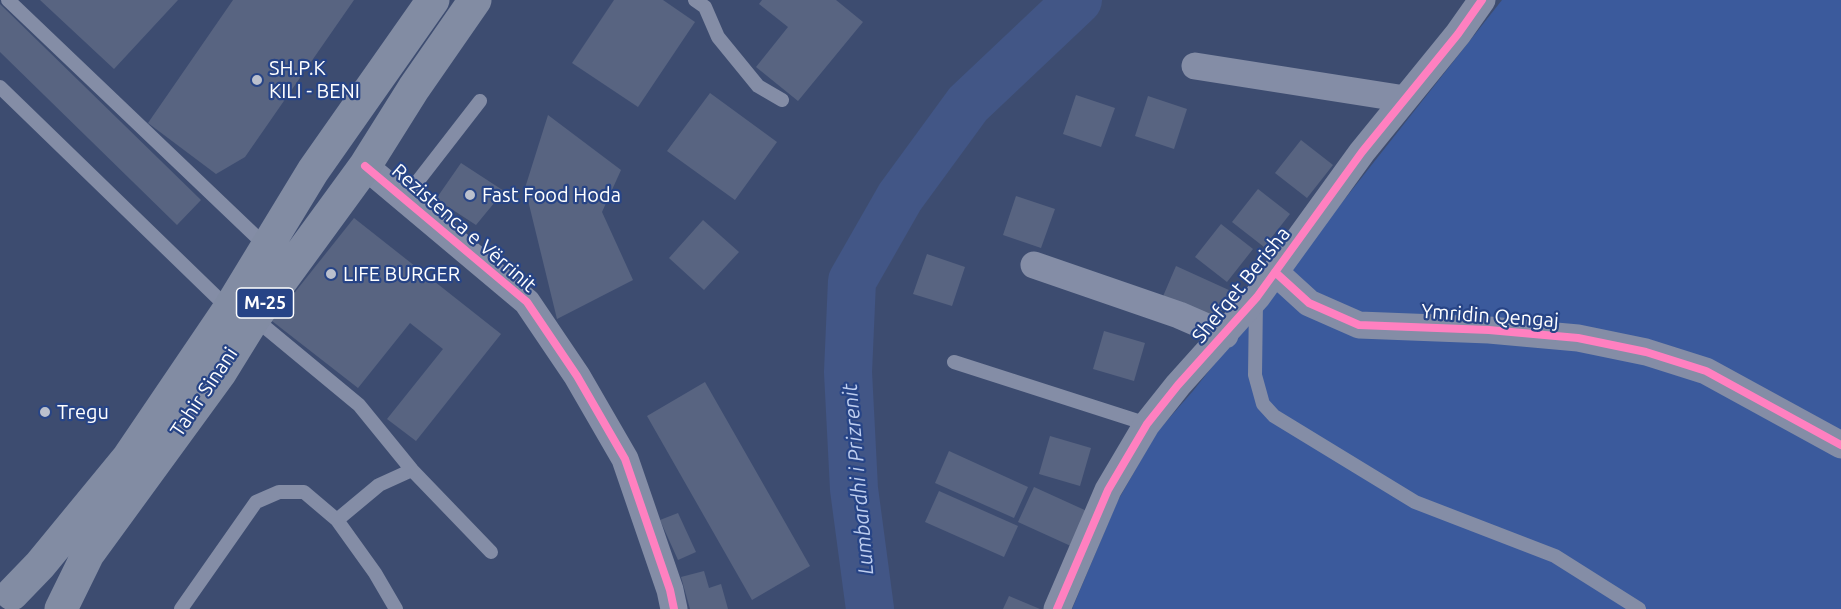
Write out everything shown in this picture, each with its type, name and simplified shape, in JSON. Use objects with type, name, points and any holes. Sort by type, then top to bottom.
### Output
[{"type":"main road","name":"Tahir Sinani","points":[[61,609],[88,554],[220,373],[267,247],[313,171],[433,0]]},
{"type":"main road","name":"Tahir Sinani","points":[[11,597],[46,558],[242,313],[365,166],[414,88],[475,0]]},
{"type":"street","name":"Shefqet Berisha","points":[[1057,609],[1108,490],[1147,424],[1178,384],[1225,335],[1257,297],[1362,152],[1482,0]]},
{"type":"street","points":[[1195,66],[1405,99]]},
{"type":"street","name":"Rezistenca e Vërrinit","points":[[365,166],[527,302],[577,376],[625,459],[670,590],[674,609]]},
{"type":"street","points":[[1034,265],[1179,315],[1225,335]]},
{"type":"street","name":"Ymridin Qengaj","points":[[1275,272],[1309,303],[1359,325],[1489,330],[1578,338],[1646,352],[1706,371],[1841,445]]},
{"type":"lane","points":[[9,0],[267,247]]},
{"type":"lane","points":[[695,0],[705,7],[718,37],[758,86],[782,100]]},
{"type":"lane","points":[[0,87],[242,313],[359,405],[412,470],[491,552]]},
{"type":"lane","points":[[404,199],[480,101]]},
{"type":"lane","points":[[1257,297],[1255,375],[1263,404],[1274,416],[1415,502],[1555,556],[1639,609]]},
{"type":"lane","points":[[954,363],[1147,424]]},
{"type":"lane","points":[[337,520],[379,485],[412,470]]},
{"type":"lane","points":[[181,609],[256,502],[279,492],[304,492],[337,520],[375,573],[396,609]]},
{"type":"shaded area","points":[[1502,0],[1841,0],[1841,609],[1072,609],[1117,502],[1157,432],[1193,391]]},
{"type":"building","points":[[40,0],[178,0],[114,69]]},
{"type":"building","points":[[233,0],[354,0],[245,157],[216,174],[148,123]]},
{"type":"building","points":[[614,0],[663,0],[695,22],[638,107],[572,63]]},
{"type":"building","points":[[762,0],[836,0],[863,22],[798,101],[756,67],[788,27],[759,4]]},
{"type":"building","points":[[0,4],[201,200],[177,225],[0,52]]},
{"type":"building","points":[[710,93],[777,142],[735,200],[667,151]]},
{"type":"building","points":[[1076,95],[1115,108],[1101,147],[1063,134]]},
{"type":"building","points":[[1148,96],[1187,109],[1174,149],[1135,136]]},
{"type":"building","points":[[548,115],[621,170],[602,212],[633,280],[557,319],[525,188]]},
{"type":"building","points":[[1301,140],[1333,165],[1307,198],[1275,173]]},
{"type":"building","name":"Fast Food Hoda","points":[[461,163],[504,191],[476,225],[436,199]]},
{"type":"building","points":[[1258,189],[1290,214],[1264,247],[1232,222]]},
{"type":"building","points":[[1016,196],[1055,209],[1041,248],[1003,235]]},
{"type":"building","points":[[354,218],[501,334],[416,441],[387,419],[443,349],[410,323],[358,388],[272,321]]},
{"type":"building","points":[[703,220],[739,252],[704,290],[669,258]]},
{"type":"building","points":[[1221,224],[1253,249],[1227,282],[1195,257]]},
{"type":"building","points":[[927,254],[965,267],[952,306],[913,294]]},
{"type":"building","points":[[1176,266],[1231,291],[1215,325],[1161,301]]},
{"type":"building","points":[[1104,331],[1145,343],[1134,381],[1093,369]]},
{"type":"building","points":[[705,382],[810,566],[752,600],[647,416]]},
{"type":"building","points":[[1050,436],[1091,448],[1080,486],[1039,474]]},
{"type":"building","points":[[949,451],[1028,487],[1014,518],[935,483]]},
{"type":"building","points":[[1034,487],[1089,512],[1073,547],[1018,522]]},
{"type":"building","points":[[939,491],[1018,526],[1004,557],[925,522]]},
{"type":"building","points":[[678,513],[696,552],[678,560],[660,520]]},
{"type":"building","points":[[704,571],[709,588],[721,584],[728,609],[690,609],[681,577]]},
{"type":"building","points":[[1009,596],[1040,609],[1003,609]]},
{"type":"waterway","name":"Lumbardhi i Prizrenit","points":[[870,609],[854,489],[848,372],[852,281],[900,197],[968,104],[1078,0]]},
{"type":"cycle path","points":[[1057,609],[1108,490],[1147,424],[1178,385],[1257,297],[1362,152],[1458,34],[1482,0]]},
{"type":"cycle path","points":[[365,166],[527,302],[577,376],[625,459],[670,590],[674,609]]},
{"type":"cycle path","points":[[1275,272],[1309,303],[1359,325],[1489,330],[1578,338],[1646,352],[1706,371],[1841,445]]},
{"type":"place","name":"SH.P.K KILI - BENI","points":[[257,80]]},
{"type":"place","name":"Fast Food Hoda","points":[[470,195]]},
{"type":"place","name":"LIFE BURGER","points":[[331,274]]},
{"type":"place","name":"Tregu","points":[[45,412]]}]
